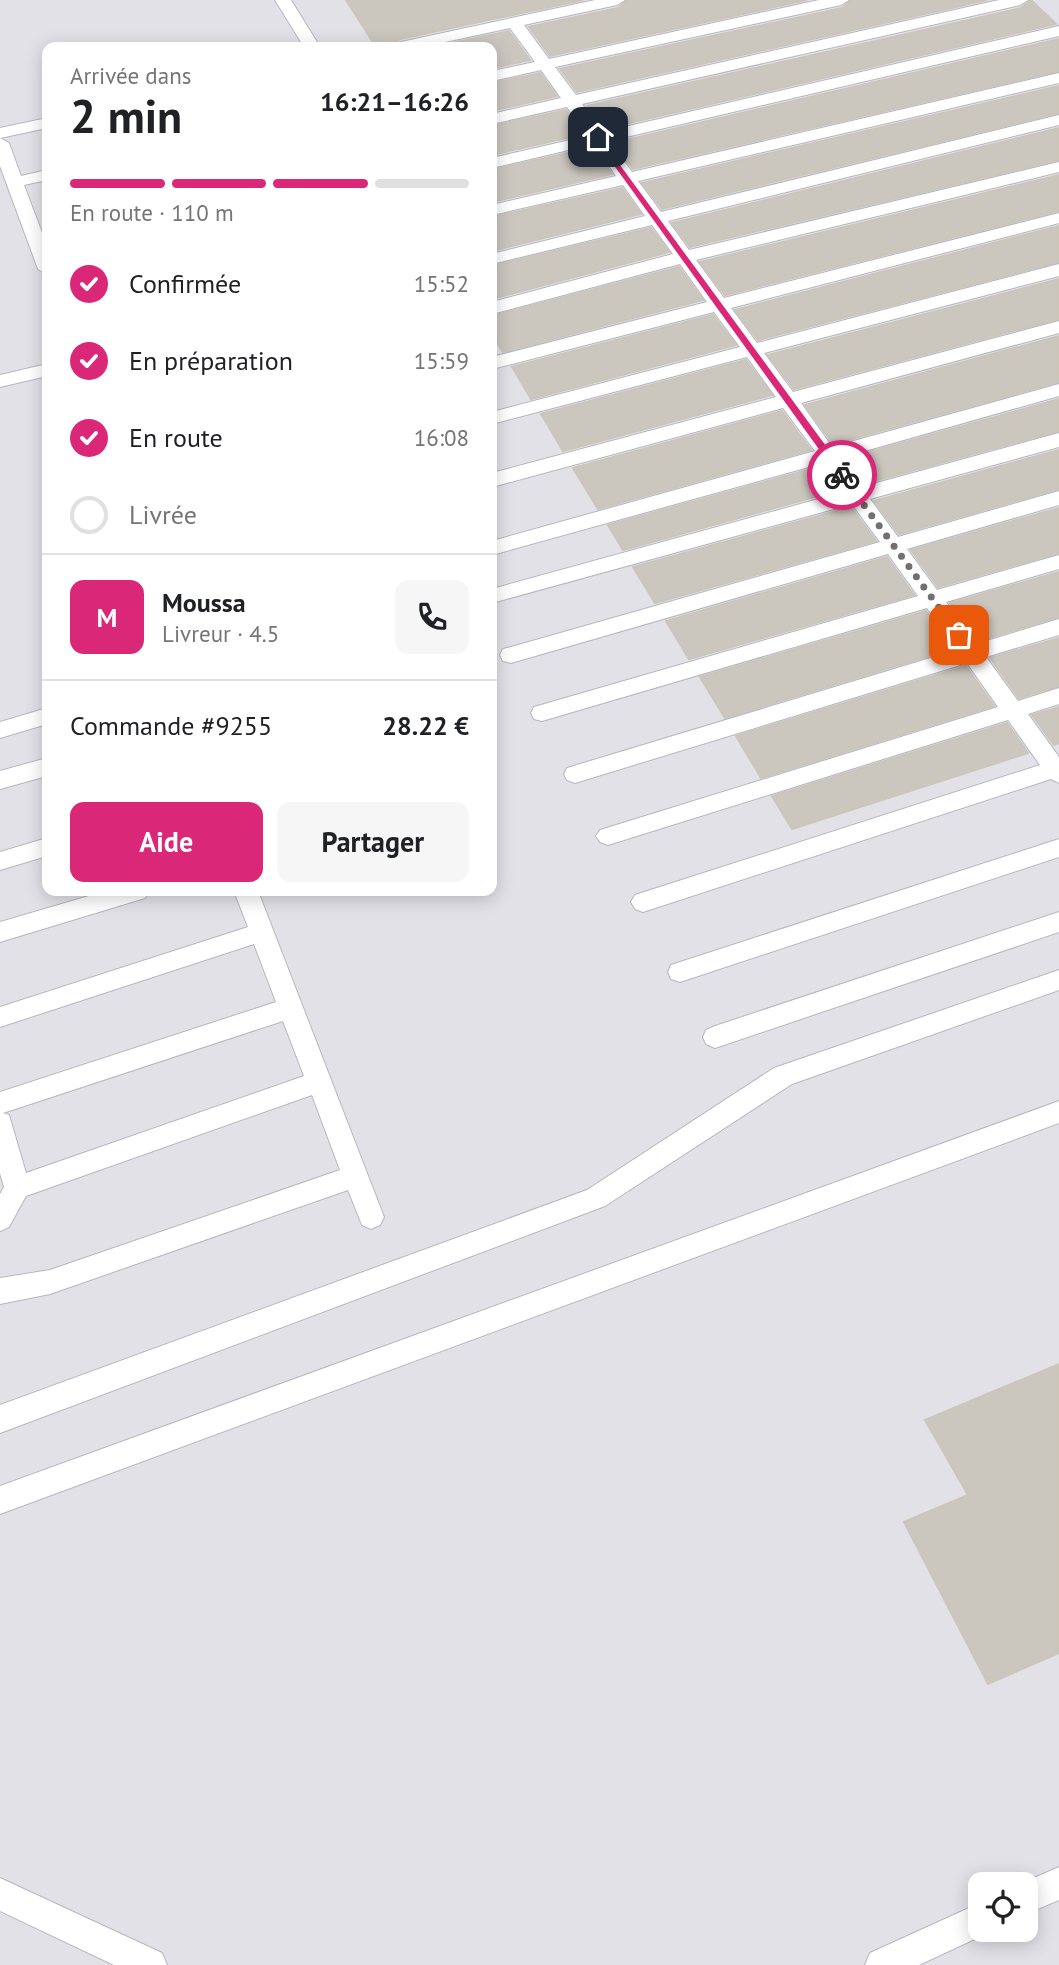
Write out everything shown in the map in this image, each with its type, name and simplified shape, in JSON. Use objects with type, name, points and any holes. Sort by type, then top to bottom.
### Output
[{"type":"lane","points":[[283,0],[309,42]]},
{"type":"lane","points":[[424,42],[617,0]]},
{"type":"lane","points":[[497,75],[841,0]]},
{"type":"lane","points":[[497,118],[1020,0]]},
{"type":"lane","points":[[514,22],[1058,770],[643,902]]},
{"type":"lane","points":[[497,162],[1059,31]]},
{"type":"lane","points":[[497,209],[1059,78]]},
{"type":"lane","points":[[497,258],[1059,120]]},
{"type":"lane","points":[[0,133],[42,123]]},
{"type":"lane","points":[[0,143],[16,182],[39,221],[42,238]]},
{"type":"lane","points":[[497,307],[684,257],[1059,167]]},
{"type":"lane","points":[[16,182],[42,176]]},
{"type":"lane","points":[[497,362],[1059,218]]},
{"type":"lane","points":[[497,417],[1059,270]]},
{"type":"lane","points":[[497,479],[1059,327]]},
{"type":"lane","points":[[0,382],[42,371]]},
{"type":"lane","points":[[497,547],[1059,390]]},
{"type":"lane","points":[[497,595],[1059,440]]},
{"type":"lane","points":[[511,655],[1059,498]]},
{"type":"lane","points":[[542,713],[1059,562]]},
{"type":"lane","points":[[575,774],[1059,627]]},
{"type":"lane","points":[[608,836],[1059,696]]},
{"type":"lane","points":[[0,730],[42,717]]},
{"type":"lane","points":[[0,780],[42,768]]},
{"type":"lane","points":[[0,861],[42,848]]},
{"type":"lane","points":[[680,972],[1059,848]]},
{"type":"lane","points":[[0,932],[120,896]]},
{"type":"lane","points":[[248,896],[371,1217]]},
{"type":"lane","points":[[715,1037],[1059,922]]},
{"type":"lane","points":[[0,1017],[262,932]]},
{"type":"lane","points":[[0,1419],[596,1198],[783,1076],[1059,980]]},
{"type":"lane","points":[[0,1103],[291,1009]]},
{"type":"lane","points":[[17,1188],[319,1082]]},
{"type":"lane","points":[[0,1500],[1059,1112]]},
{"type":"lane","points":[[0,1123],[17,1188],[4,1217],[0,1219]]},
{"type":"lane","points":[[0,1291],[50,1282],[355,1176]]},
{"type":"lane","points":[[1038,1893],[1059,1883]]},
{"type":"lane","points":[[0,1895],[150,1965]]},
{"type":"lane","points":[[882,1965],[968,1925]]},
{"type":"shaded area","points":[[0,0],[1059,0],[1059,1965],[0,1965]]},
{"type":"building","points":[[346,0],[583,0],[400,39],[397,42],[373,42]]},
{"type":"building","points":[[627,0],[807,0],[550,56],[529,27],[618,8]]},
{"type":"building","points":[[851,0],[987,0],[577,92],[560,69],[842,8]]},
{"type":"building","points":[[1031,0],[1056,24],[604,129],[587,106],[1021,8]]},
{"type":"building","points":[[509,31],[530,60],[497,67],[497,42],[457,42]]},
{"type":"building","points":[[1059,39],[1059,71],[633,169],[613,143]]},
{"type":"building","points":[[540,73],[557,96],[497,110],[497,82]]},
{"type":"building","points":[[1059,86],[1059,113],[662,209],[642,183]]},
{"type":"building","points":[[566,110],[584,134],[497,154],[497,125]]},
{"type":"building","points":[[1059,128],[1059,160],[690,247],[672,223]]},
{"type":"building","points":[[593,147],[612,174],[497,201],[497,169]]},
{"type":"building","points":[[1059,175],[1059,211],[725,295],[700,262]]},
{"type":"building","points":[[622,188],[641,214],[497,250],[497,216]]},
{"type":"building","points":[[1059,226],[1059,262],[758,340],[735,310]]},
{"type":"building","points":[[651,228],[669,252],[497,298],[497,265]]},
{"type":"building","points":[[679,267],[703,300],[503,352],[497,342],[497,315]]},
{"type":"building","points":[[1059,279],[1059,319],[794,389],[768,355]]},
{"type":"building","points":[[713,315],[736,345],[531,399],[512,367]]},
{"type":"building","points":[[1059,336],[1059,382],[833,444],[805,405]]},
{"type":"building","points":[[746,360],[772,395],[563,451],[541,414]]},
{"type":"building","points":[[1059,399],[1059,431],[863,484],[844,459]]},
{"type":"building","points":[[782,411],[811,450],[598,509],[573,468]]},
{"type":"building","points":[[1059,450],[1059,489],[899,534],[874,501]]},
{"type":"building","points":[[822,466],[840,490],[623,550],[608,525]]},
{"type":"building","points":[[851,507],[876,541],[655,603],[633,567]]},
{"type":"building","points":[[1059,508],[1059,553],[938,587],[911,550]]},
{"type":"building","points":[[887,557],[914,595],[689,659],[666,621]]},
{"type":"building","points":[[1059,572],[1059,617],[978,641],[950,603]]},
{"type":"building","points":[[926,611],[953,649],[725,718],[700,677]]},
{"type":"building","points":[[1059,638],[1059,686],[1019,698],[990,658]]},
{"type":"building","points":[[966,666],[994,706],[761,778],[736,736]]},
{"type":"building","points":[[1059,707],[1059,743],[1054,745],[1032,715]]},
{"type":"building","points":[[1007,723],[1028,753],[792,829],[772,796]]},
{"type":"building","points":[[1059,1364],[1059,1653],[988,1684],[904,1522],[968,1495],[925,1420]]},
{"type":"way so far","points":[[842,475],[959,635]]},
{"type":"route","points":[[598,137],[842,475]]}]
